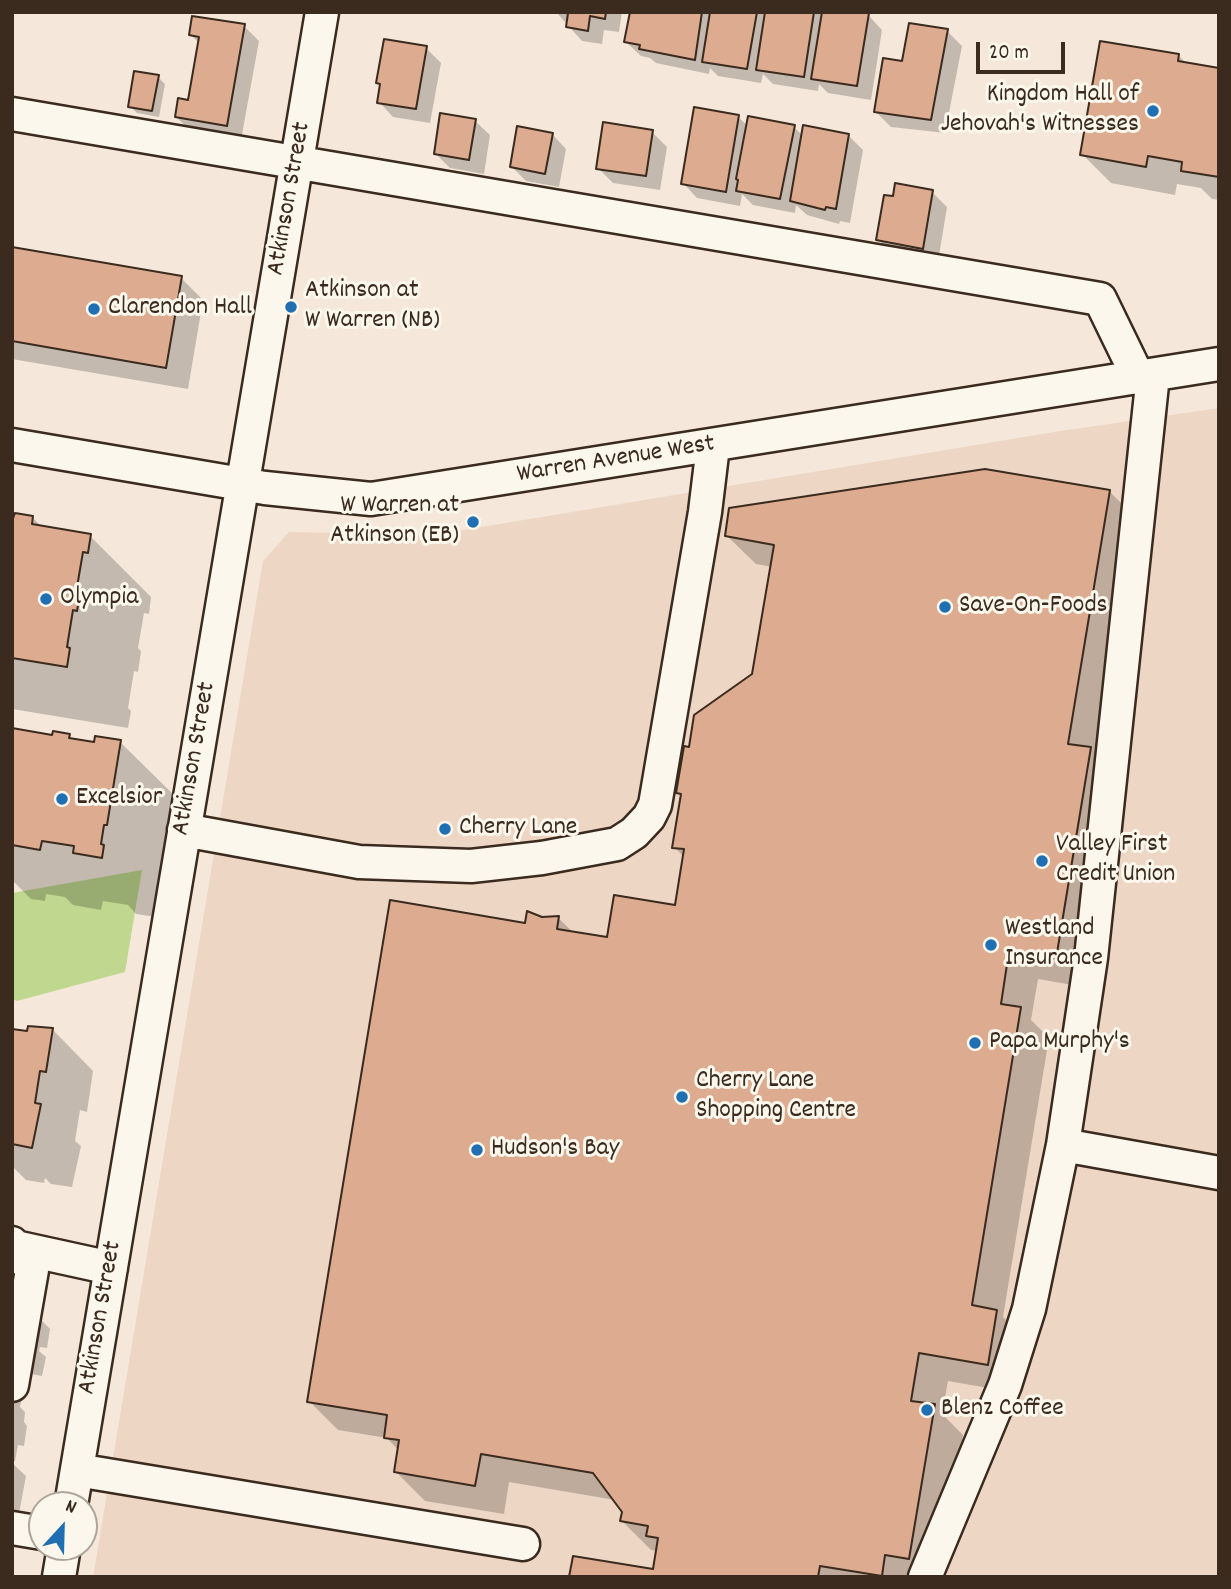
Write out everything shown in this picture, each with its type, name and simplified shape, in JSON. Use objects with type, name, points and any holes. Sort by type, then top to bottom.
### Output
[{"type":"street","name":"Atkinson Street","points":[[73,1491],[322,12]]},
{"type":"street","points":[[12,114],[1100,299],[1145,376],[1091,958],[1063,1145],[1029,1309],[1005,1385],[925,1577]]},
{"type":"street","name":"Warren Avenue West","points":[[12,445],[300,493],[371,499],[1219,364]]},
{"type":"street","points":[[184,830],[359,862],[471,866],[541,858],[617,844],[634,833],[649,817],[655,805],[703,523],[713,446]]},
{"type":"street","points":[[1063,1145],[1219,1173]]},
{"type":"street","points":[[14,1245],[111,1268]]},
{"type":"street","points":[[12,1385],[32,1270],[14,1245]]},
{"type":"street","points":[[77,1470],[523,1544]]},
{"type":"shaded area","points":[[1219,408],[1219,1577],[93,1577],[96,1561],[98,1561],[98,1547],[263,561],[289,532],[433,535],[1054,432]]},
{"type":"green space","points":[[142,870],[125,972],[17,1001],[12,999],[12,893]]},
{"type":"building","points":[[564,12],[606,12],[605,19],[590,16],[588,31],[566,27],[568,13]]},
{"type":"building","points":[[630,12],[702,12],[695,60],[639,49],[640,45],[624,42]]},
{"type":"building","points":[[710,12],[757,12],[747,69],[702,62]]},
{"type":"building","points":[[765,12],[814,12],[804,77],[756,70]]},
{"type":"building","points":[[822,12],[869,13],[857,86],[811,79]]},
{"type":"building","points":[[192,16],[245,24],[227,126],[175,117],[178,98],[188,100],[199,37],[189,35]]},
{"type":"building","points":[[909,23],[948,29],[931,120],[874,112],[883,58],[902,61]]},
{"type":"building","points":[[384,39],[427,46],[416,109],[377,103],[380,84],[376,83]]},
{"type":"building","name":"Kingdom Hall of Jehovah's Witnesses","points":[[1100,41],[1179,54],[1178,61],[1219,68],[1219,177],[1181,171],[1182,162],[1148,156],[1146,167],[1080,155]]},
{"type":"building","points":[[134,71],[159,75],[152,111],[128,107]]},
{"type":"building","points":[[694,107],[739,115],[726,192],[681,184]]},
{"type":"building","points":[[440,113],[476,119],[469,160],[434,154]]},
{"type":"building","points":[[748,116],[795,125],[780,199],[736,191]]},
{"type":"building","points":[[603,122],[653,130],[646,176],[596,169]]},
{"type":"building","points":[[803,125],[849,134],[836,209],[826,207],[825,210],[790,201]]},
{"type":"building","points":[[517,126],[553,133],[545,174],[510,167]]},
{"type":"building","points":[[895,183],[933,190],[923,249],[876,240],[884,195],[893,196]]},
{"type":"building","name":"Clarendon Hall","points":[[12,247],[182,276],[166,368],[12,341]]},
{"type":"building","name":"Cherry Lane Shopping Centre","points":[[985,469],[1110,490],[1068,744],[1091,747],[1056,959],[1009,951],[1001,1004],[1021,1007],[972,1305],[997,1310],[988,1365],[919,1353],[911,1401],[935,1404],[909,1559],[885,1555],[882,1576],[820,1566],[818,1577],[569,1577],[573,1556],[653,1569],[658,1538],[646,1536],[648,1526],[620,1521],[622,1512],[593,1473],[481,1454],[475,1486],[394,1472],[399,1440],[384,1438],[387,1415],[307,1402],[390,900],[525,923],[527,911],[542,917],[559,916],[557,929],[607,937],[614,895],[675,905],[684,849],[672,848],[681,794],[676,793],[684,746],[689,747],[694,715],[752,674],[774,545],[725,536],[729,508]]},
{"type":"building","name":"Olympia","points":[[15,513],[33,516],[32,524],[91,534],[88,553],[83,552],[77,587],[81,588],[77,611],[73,610],[67,667],[12,658],[12,521]]},
{"type":"building","name":"Excelsior","points":[[12,728],[52,735],[53,731],[70,734],[69,738],[94,742],[95,736],[121,740],[107,825],[104,825],[102,858],[73,853],[74,846],[42,841],[40,850],[12,845]]},
{"type":"building","points":[[28,1026],[53,1028],[46,1072],[40,1071],[35,1103],[41,1104],[32,1148],[12,1144],[12,1029],[27,1031]]},
{"type":"place","name":"Kingdom Hall of Jehovah's Witnesses","points":[[1153,111]]},
{"type":"place","name":"Atkinson at W Warren (NB)","points":[[291,307]]},
{"type":"place","name":"Clarendon Hall","points":[[94,309]]},
{"type":"place","name":"W Warren at Atkinson (EB)","points":[[473,522]]},
{"type":"place","name":"Olympia","points":[[46,599]]},
{"type":"place","name":"Save-On-Foods","points":[[945,607]]},
{"type":"place","name":"Excelsior","points":[[62,799]]},
{"type":"place","name":"Cherry Lane","points":[[445,829]]},
{"type":"place","name":"Valley First Credit Union","points":[[1042,861]]},
{"type":"place","name":"Westland Insurance","points":[[991,945]]},
{"type":"place","name":"Papa Murphy's","points":[[975,1043]]},
{"type":"place","name":"Cherry Lane Shopping Centre","points":[[682,1097]]},
{"type":"place","name":"Hudson's Bay","points":[[477,1150]]},
{"type":"place","name":"Blenz Coffee","points":[[927,1410]]}]
